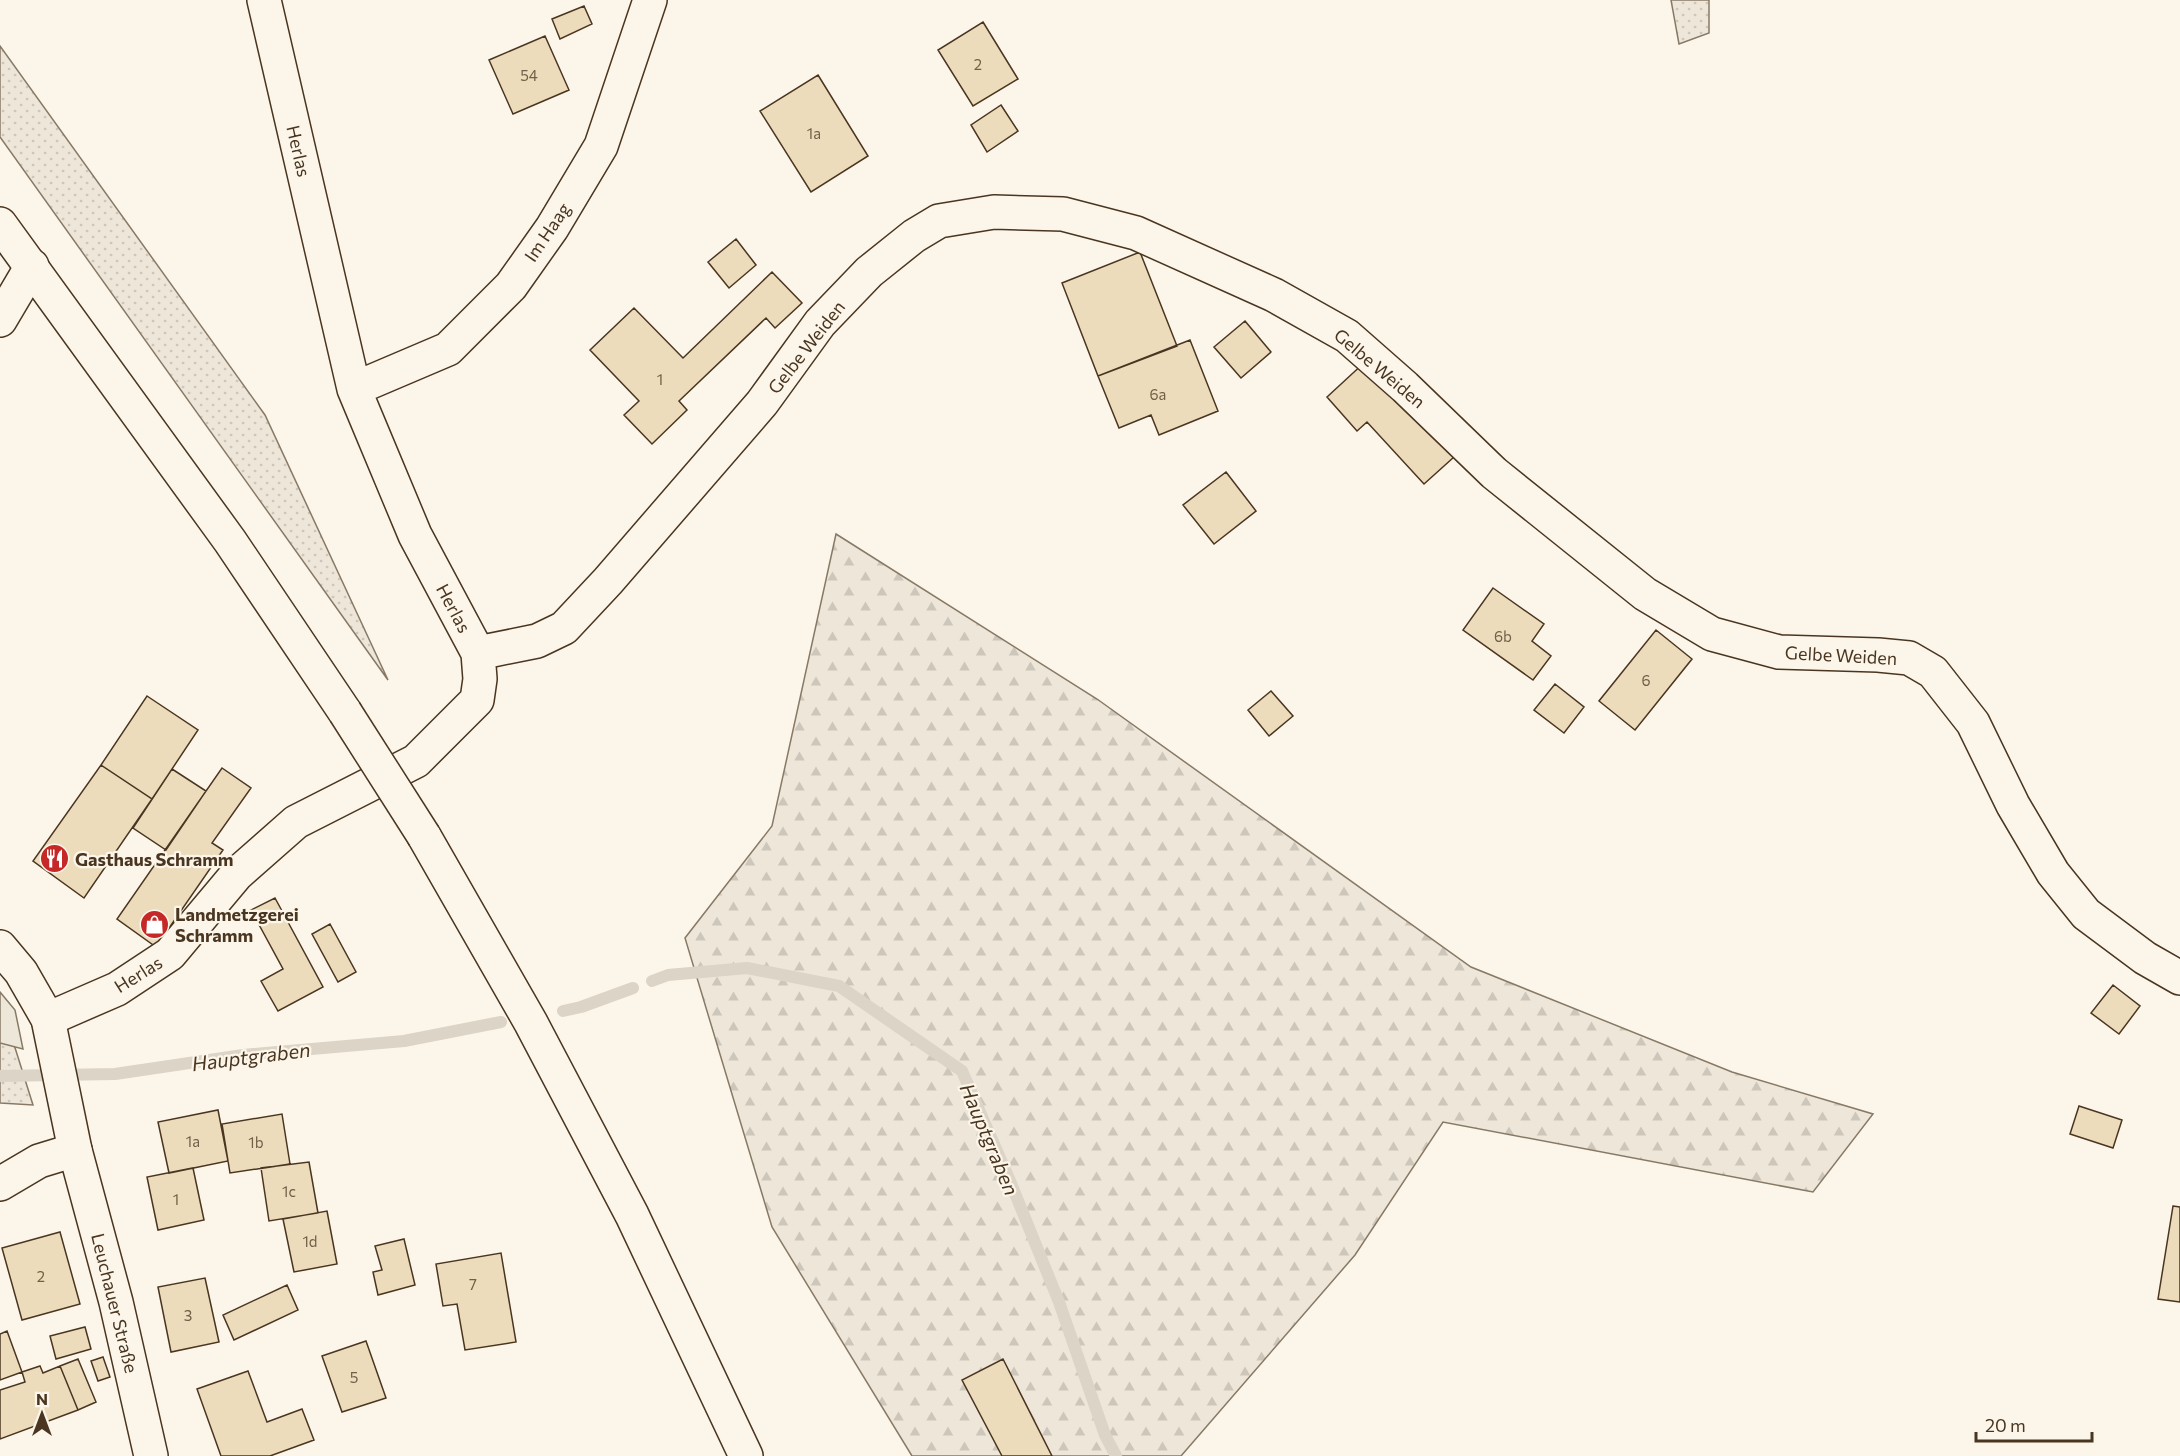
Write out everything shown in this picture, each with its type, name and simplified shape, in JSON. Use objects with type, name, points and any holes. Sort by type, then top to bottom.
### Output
[{"type":"street","name":"Herlas","points":[[48,1019],[117,989],[170,954],[237,874],[296,822],[416,761],[477,700],[480,678],[478,653],[415,536],[354,388],[264,0]]},
{"type":"street","name":"Im Haag","points":[[354,388],[448,349],[511,286],[552,228],[601,147],[650,0]]},
{"type":"street","name":"Gelbe Weiden","points":[[478,653],[537,641],[564,628],[608,581],[762,403],[820,323],[869,272],[914,236],[939,220],[994,212],[1063,214],[1136,233],[1274,295],[1347,336],[1405,387],[1494,473],[1646,594],[1712,634],[1779,652],[1909,658],[1933,672],[1973,723],[2013,805],[2053,873],[2086,914],[2145,958],[2180,978]]},
{"type":"street","points":[[0,224],[230,541],[345,712],[424,836],[531,1023],[632,1215],[746,1456]]},
{"type":"street","points":[[0,320],[32,266]]},
{"type":"street","name":"Leuchauer Straße","points":[[0,947],[21,972],[48,1019],[75,1150],[116,1302],[151,1456]]},
{"type":"street","points":[[0,1184],[39,1161],[75,1150]]},
{"type":"green space","points":[[1671,0],[1709,0],[1709,33],[1679,44]]},
{"type":"green space","points":[[0,46],[265,415],[388,680],[0,137]]},
{"type":"green space","points":[[836,534],[1097,699],[1471,967],[1732,1072],[1873,1114],[1813,1192],[1443,1122],[1355,1255],[1181,1456],[912,1456],[772,1227],[685,938],[772,826]]},
{"type":"green space","points":[[0,1019],[6,1019],[33,1105],[0,1103]]},
{"type":"shaded area","points":[[0,992],[15,1010],[23,1049],[0,1043]]},
{"type":"building","points":[[584,6],[592,24],[560,39],[552,19]]},
{"type":"building","points":[[983,22],[1018,79],[973,106],[938,50]]},
{"type":"building","points":[[545,36],[569,90],[513,114],[489,60]]},
{"type":"building","points":[[818,75],[868,156],[811,192],[760,111]]},
{"type":"building","points":[[1001,105],[1018,131],[987,152],[971,125]]},
{"type":"building","points":[[736,239],[756,265],[729,288],[708,262]]},
{"type":"building","points":[[1140,252],[1177,346],[1098,376],[1062,283]]},
{"type":"building","points":[[772,272],[802,303],[775,328],[766,318],[679,401],[687,410],[652,444],[624,415],[639,401],[590,350],[634,308],[683,358]]},
{"type":"building","points":[[1245,321],[1271,352],[1241,378],[1214,347]]},
{"type":"building","points":[[1190,340],[1218,411],[1159,435],[1151,415],[1119,428],[1098,376]]},
{"type":"building","points":[[1366,361],[1454,457],[1424,484],[1367,422],[1357,431],[1327,397]]},
{"type":"building","points":[[1226,472],[1256,511],[1214,544],[1183,505]]},
{"type":"building","points":[[1493,588],[1544,624],[1532,641],[1551,656],[1533,680],[1463,630]]},
{"type":"building","points":[[1656,630],[1692,659],[1635,730],[1599,701]]},
{"type":"building","points":[[1555,684],[1584,707],[1564,733],[1534,710]]},
{"type":"building","points":[[1271,691],[1293,716],[1269,736],[1248,710]]},
{"type":"building","points":[[147,696],[198,730],[152,799],[101,765]]},
{"type":"building","points":[[101,765],[152,799],[84,898],[33,861]]},
{"type":"building","points":[[222,768],[251,788],[212,843],[223,850],[156,947],[117,919]]},
{"type":"building","points":[[172,769],[206,791],[166,850],[133,828]]},
{"type":"building","points":[[275,898],[323,987],[278,1011],[261,981],[283,969],[251,910]]},
{"type":"building","points":[[330,924],[356,972],[338,982],[312,934]]},
{"type":"building","points":[[2113,985],[2140,1006],[2119,1034],[2091,1013]]},
{"type":"building","points":[[2079,1106],[2122,1120],[2113,1148],[2070,1134]]},
{"type":"building","points":[[218,1110],[228,1161],[169,1173],[158,1122]]},
{"type":"building","points":[[282,1114],[290,1164],[230,1173],[222,1124]]},
{"type":"building","points":[[309,1162],[318,1213],[269,1221],[261,1168]]},
{"type":"building","points":[[193,1168],[204,1220],[158,1230],[147,1177]]},
{"type":"building","points":[[2173,1206],[2180,1207],[2180,1302],[2158,1299]]},
{"type":"building","points":[[327,1211],[337,1264],[294,1272],[283,1219]]},
{"type":"building","points":[[60,1232],[80,1304],[22,1320],[2,1248]]},
{"type":"building","points":[[404,1239],[415,1285],[378,1295],[373,1272],[382,1270],[375,1246]]},
{"type":"building","points":[[501,1253],[516,1342],[465,1350],[457,1304],[443,1306],[436,1264]]},
{"type":"building","points":[[205,1278],[219,1342],[171,1352],[158,1287]]},
{"type":"building","points":[[287,1285],[298,1310],[234,1340],[223,1315]]},
{"type":"building","points":[[85,1327],[91,1349],[56,1359],[50,1336]]},
{"type":"building","points":[[7,1331],[22,1372],[0,1380],[0,1334]]},
{"type":"building","points":[[366,1341],[386,1398],[342,1412],[322,1356]]},
{"type":"building","points":[[103,1357],[110,1377],[98,1381],[91,1361]]},
{"type":"building","points":[[78,1359],[96,1402],[78,1410],[60,1366]]},
{"type":"building","points":[[1003,1359],[1052,1456],[1002,1456],[962,1380]]},
{"type":"building","points":[[40,1366],[43,1373],[60,1366],[78,1410],[0,1439],[0,1390],[25,1382],[22,1372]]},
{"type":"building","points":[[248,1371],[267,1422],[302,1409],[314,1440],[270,1456],[221,1456],[197,1389]]},
{"type":"waterway","name":"Hauptgraben","points":[[652,981],[668,975],[747,968],[839,986],[962,1071],[1059,1302],[1105,1435],[1116,1456]]},
{"type":"waterway","name":"Hauptgraben","points":[[563,1011],[581,1007],[633,988]]},
{"type":"waterway","name":"Hauptgraben","points":[[0,1076],[115,1074],[243,1055],[404,1041],[501,1022]]},
{"type":"place","name":"Gasthaus Schramm","points":[[54,859]]},
{"type":"place","name":"Landmetzgerei Schramm","points":[[154,924]]}]
